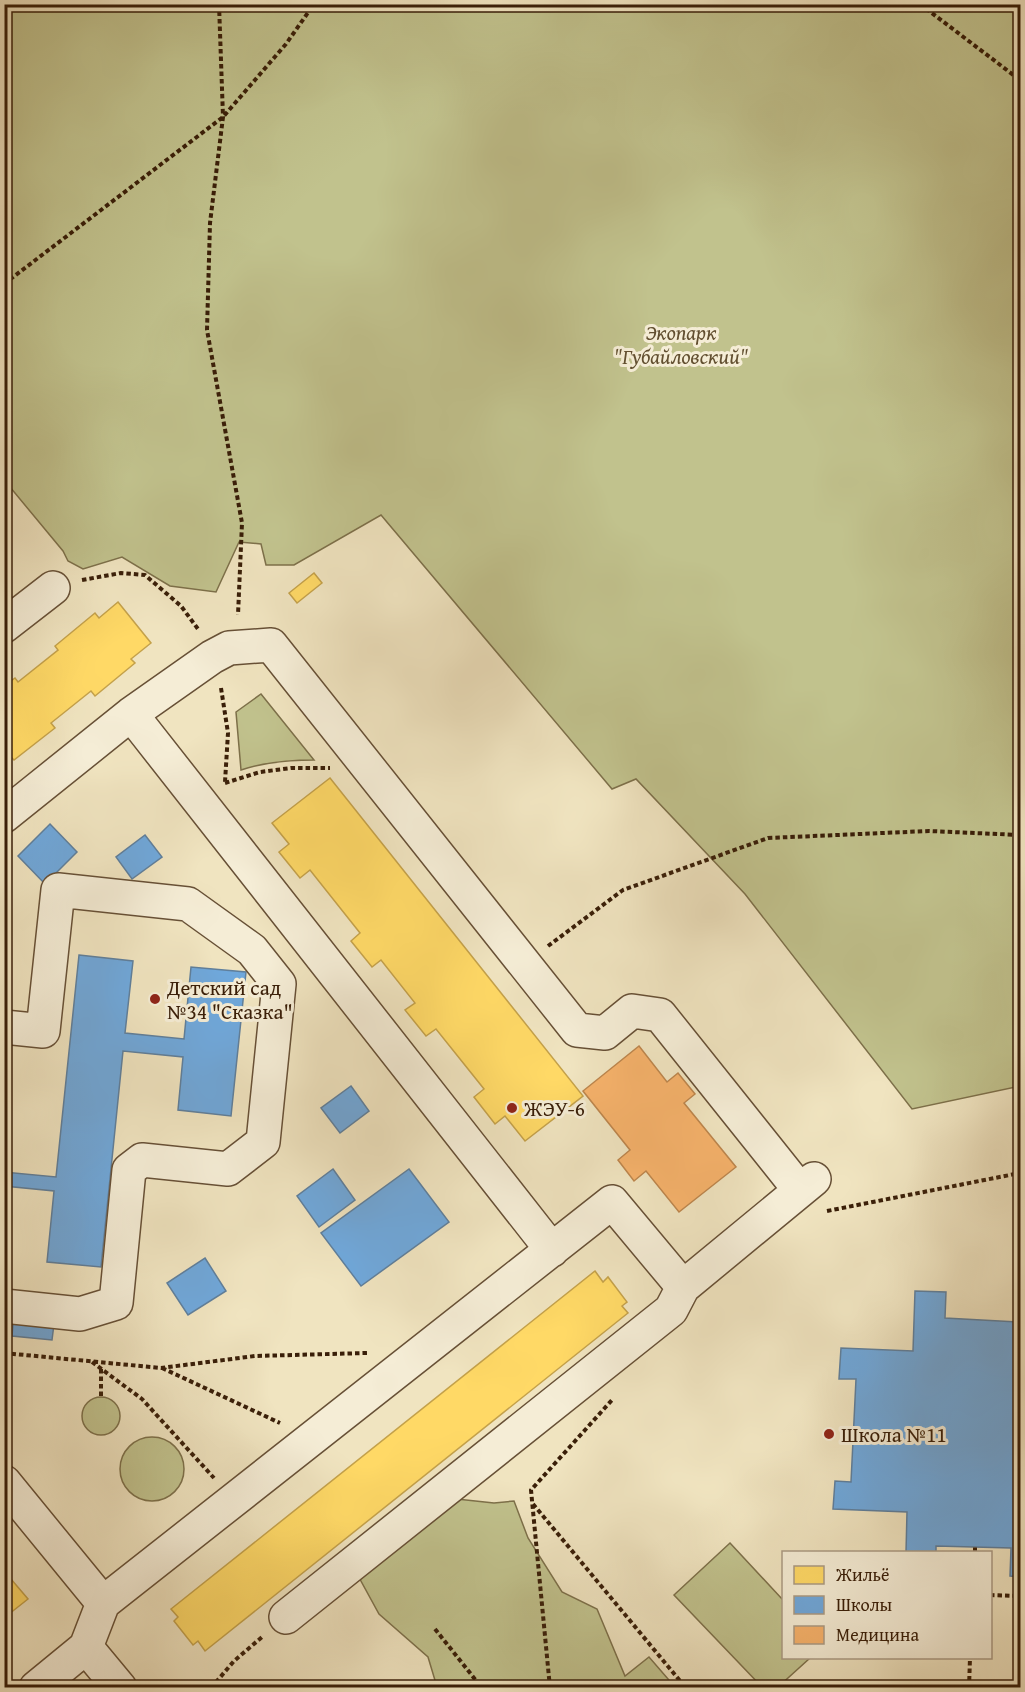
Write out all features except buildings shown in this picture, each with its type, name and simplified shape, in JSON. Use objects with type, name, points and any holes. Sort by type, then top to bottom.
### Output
[{"type":"lane","points":[[4,626],[53,588]]},
{"type":"lane","points":[[4,816],[131,714],[212,657],[229,648],[272,645],[577,1030],[605,1033],[632,1011],[660,1015],[811,1193],[683,1287],[671,1310],[286,1617]]},
{"type":"lane","points":[[131,714],[552,1250]]},
{"type":"lane","points":[[4,1027],[43,1031],[58,890],[188,904],[252,950],[279,984],[263,1142],[228,1169],[142,1160],[129,1170],[116,1303],[80,1314],[4,1305]]},
{"type":"lane","points":[[36,1688],[86,1647],[104,1603],[612,1202],[683,1287]]},
{"type":"lane","points":[[4,1482],[104,1603]]},
{"type":"lane","points":[[86,1647],[120,1688]]},
{"type":"path","points":[[219,4],[223,117],[210,223],[207,330],[242,523],[238,615],[229,648]]},
{"type":"path","points":[[4,284],[223,117],[286,44],[314,4]]},
{"type":"path","points":[[920,4],[1020,80]]},
{"type":"path","points":[[225,783],[260,772],[291,768],[369,768]]},
{"type":"path","points":[[525,964],[623,890],[768,838],[929,831],[1020,835]]},
{"type":"path","points":[[811,1193],[861,1206],[1020,1173]]},
{"type":"path","points":[[4,1353],[161,1368],[255,1356],[374,1353]]},
{"type":"path","points":[[92,1361],[142,1399],[234,1500]]},
{"type":"path","points":[[101,1368],[101,1397]]},
{"type":"path","points":[[161,1368],[313,1438]]},
{"type":"path","points":[[550,1688],[531,1490],[614,1397]]},
{"type":"path","points":[[533,1504],[686,1688]]},
{"type":"path","points":[[992,1595],[1020,1596]]},
{"type":"path","points":[[211,1688],[234,1661],[286,1617]]},
{"type":"path","points":[[435,1629],[482,1688]]},
{"type":"path","points":[[969,1688],[970,1659]]},
{"type":"green space","name":"Экопарк \"Губайловский\"","points":[[4,5],[1020,5],[1020,1086],[912,1109],[745,894],[636,779],[612,789],[381,515],[294,565],[266,565],[261,544],[239,542],[216,592],[170,586],[122,557],[83,569],[68,561],[63,551],[5,481]]},
{"type":"green space","points":[[261,694],[314,760],[277,762],[241,770],[236,712]]},
{"type":"green space","points":[[101,1397],[114,1403],[120,1416],[114,1429],[101,1435],[88,1429],[82,1416],[88,1403]]},
{"type":"green space","points":[[146,1437],[158,1437],[175,1446],[182,1457],[184,1469],[182,1481],[175,1492],[158,1501],[146,1501],[134,1496],[125,1487],[120,1475],[120,1463],[125,1451],[134,1442]]},
{"type":"green space","points":[[438,1497],[494,1503],[514,1501],[528,1538],[562,1592],[597,1609],[625,1676],[649,1657],[675,1687],[437,1687],[428,1657],[379,1614],[350,1561]]},
{"type":"green space","points":[[730,1543],[782,1599],[782,1659],[809,1659],[778,1687],[762,1687],[674,1595]]},
{"type":"place","name":"Детский сад №34 \"Сказка\"","points":[[155,999]]},
{"type":"place","name":"ЖЭУ-6","points":[[512,1108]]},
{"type":"place","name":"Школа №11","points":[[829,1434]]}]
